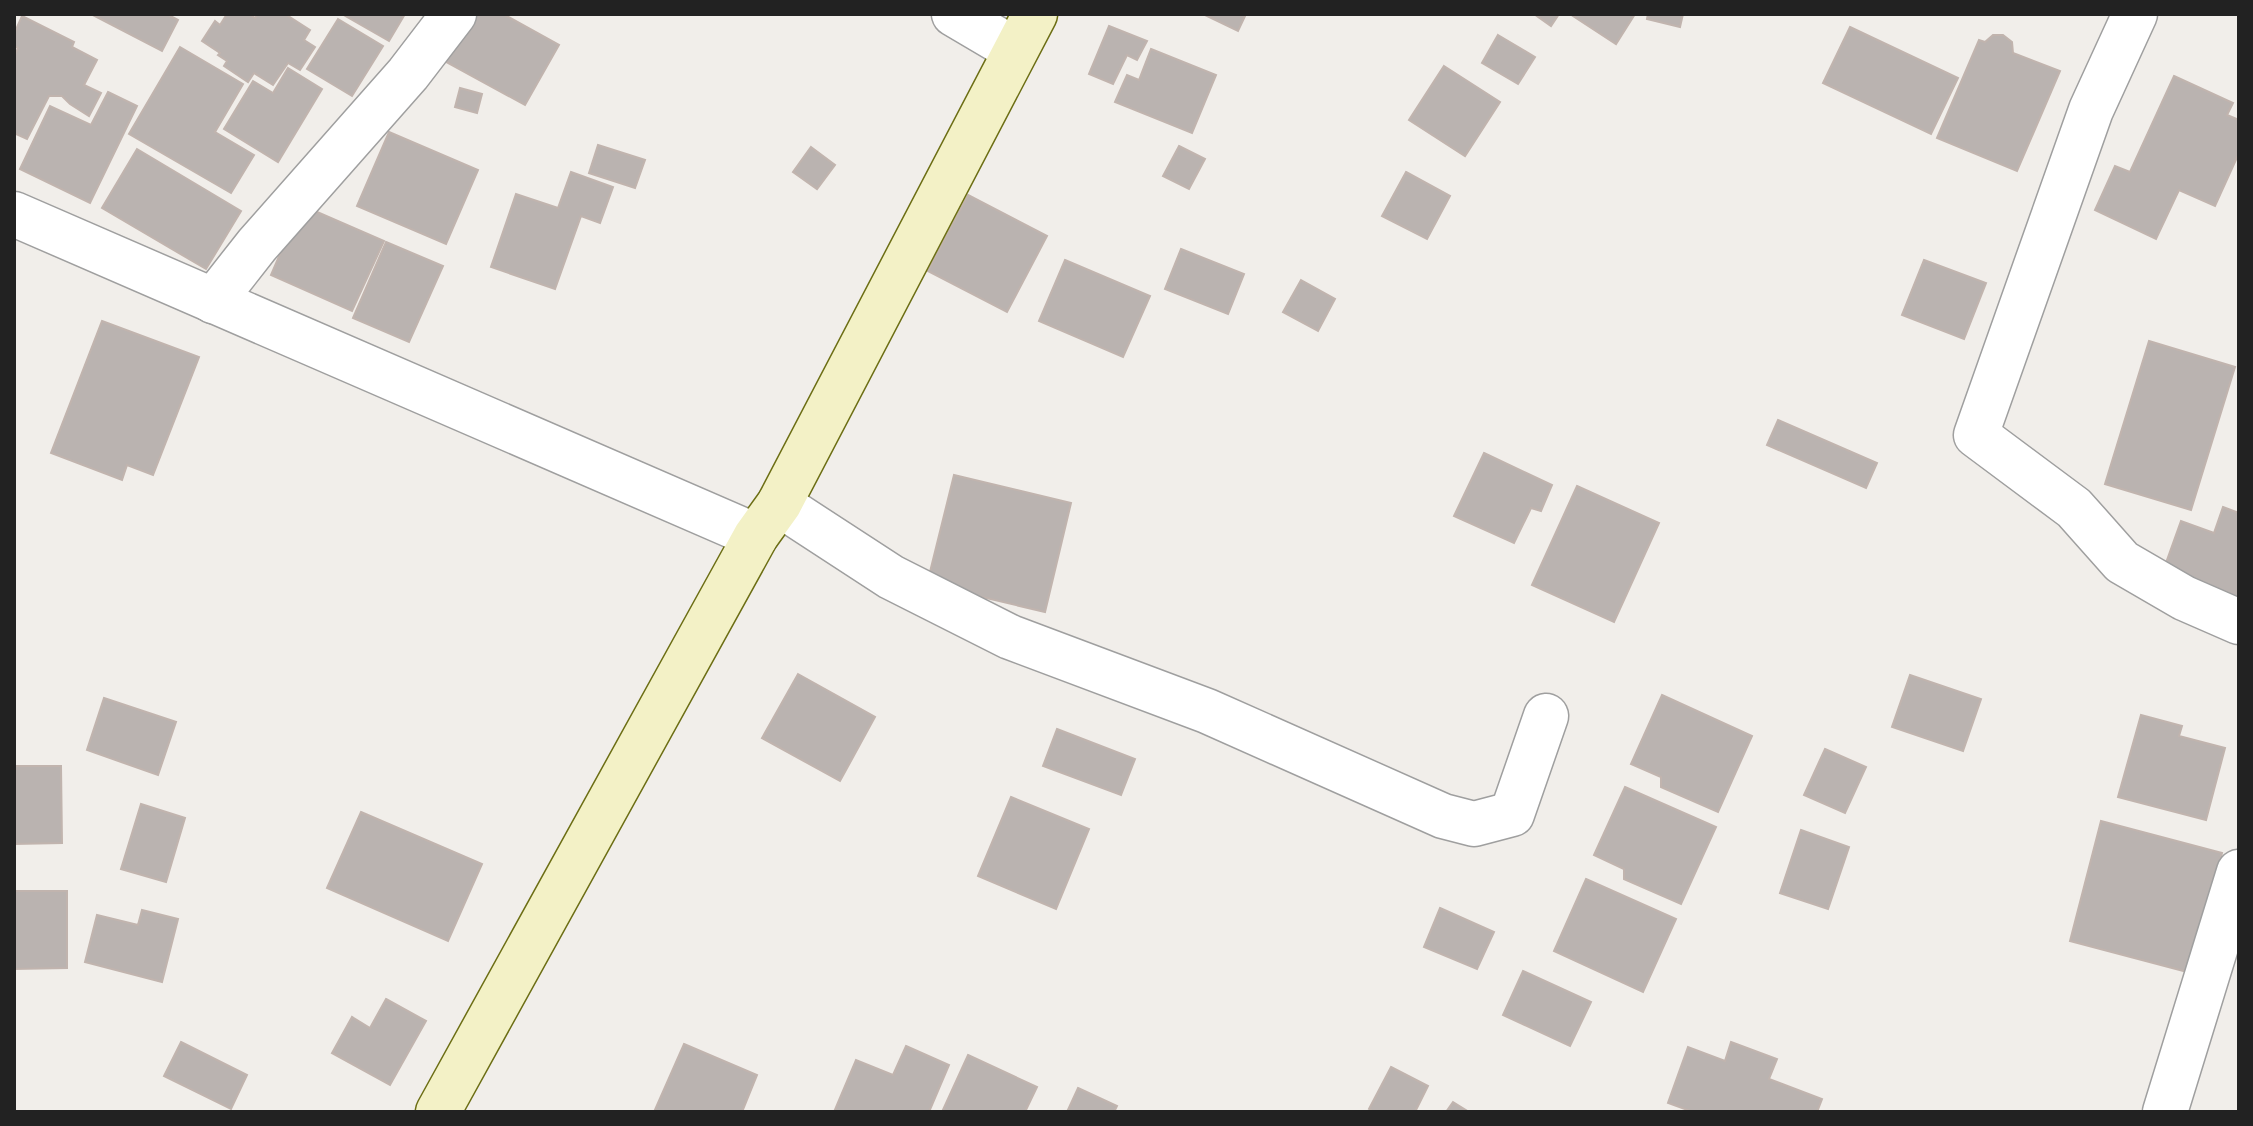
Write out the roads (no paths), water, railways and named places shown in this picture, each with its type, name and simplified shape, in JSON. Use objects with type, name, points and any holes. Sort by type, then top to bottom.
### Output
[{"type":"street","points":[[213,301],[257,245],[408,74],[454,14]]},
{"type":"street","points":[[438,1112],[767,520],[1025,32],[954,14]]},
{"type":"street","points":[[2135,14],[2086,122],[1976,435],[2074,508],[2122,562],[2184,598],[2239,622]]},
{"type":"street","points":[[14,214],[213,301],[767,520],[891,577],[1010,637],[1207,711],[1443,816],[1474,824],[1512,814],[1546,716]]},
{"type":"street","points":[[2165,1112],[2239,872]]}]
